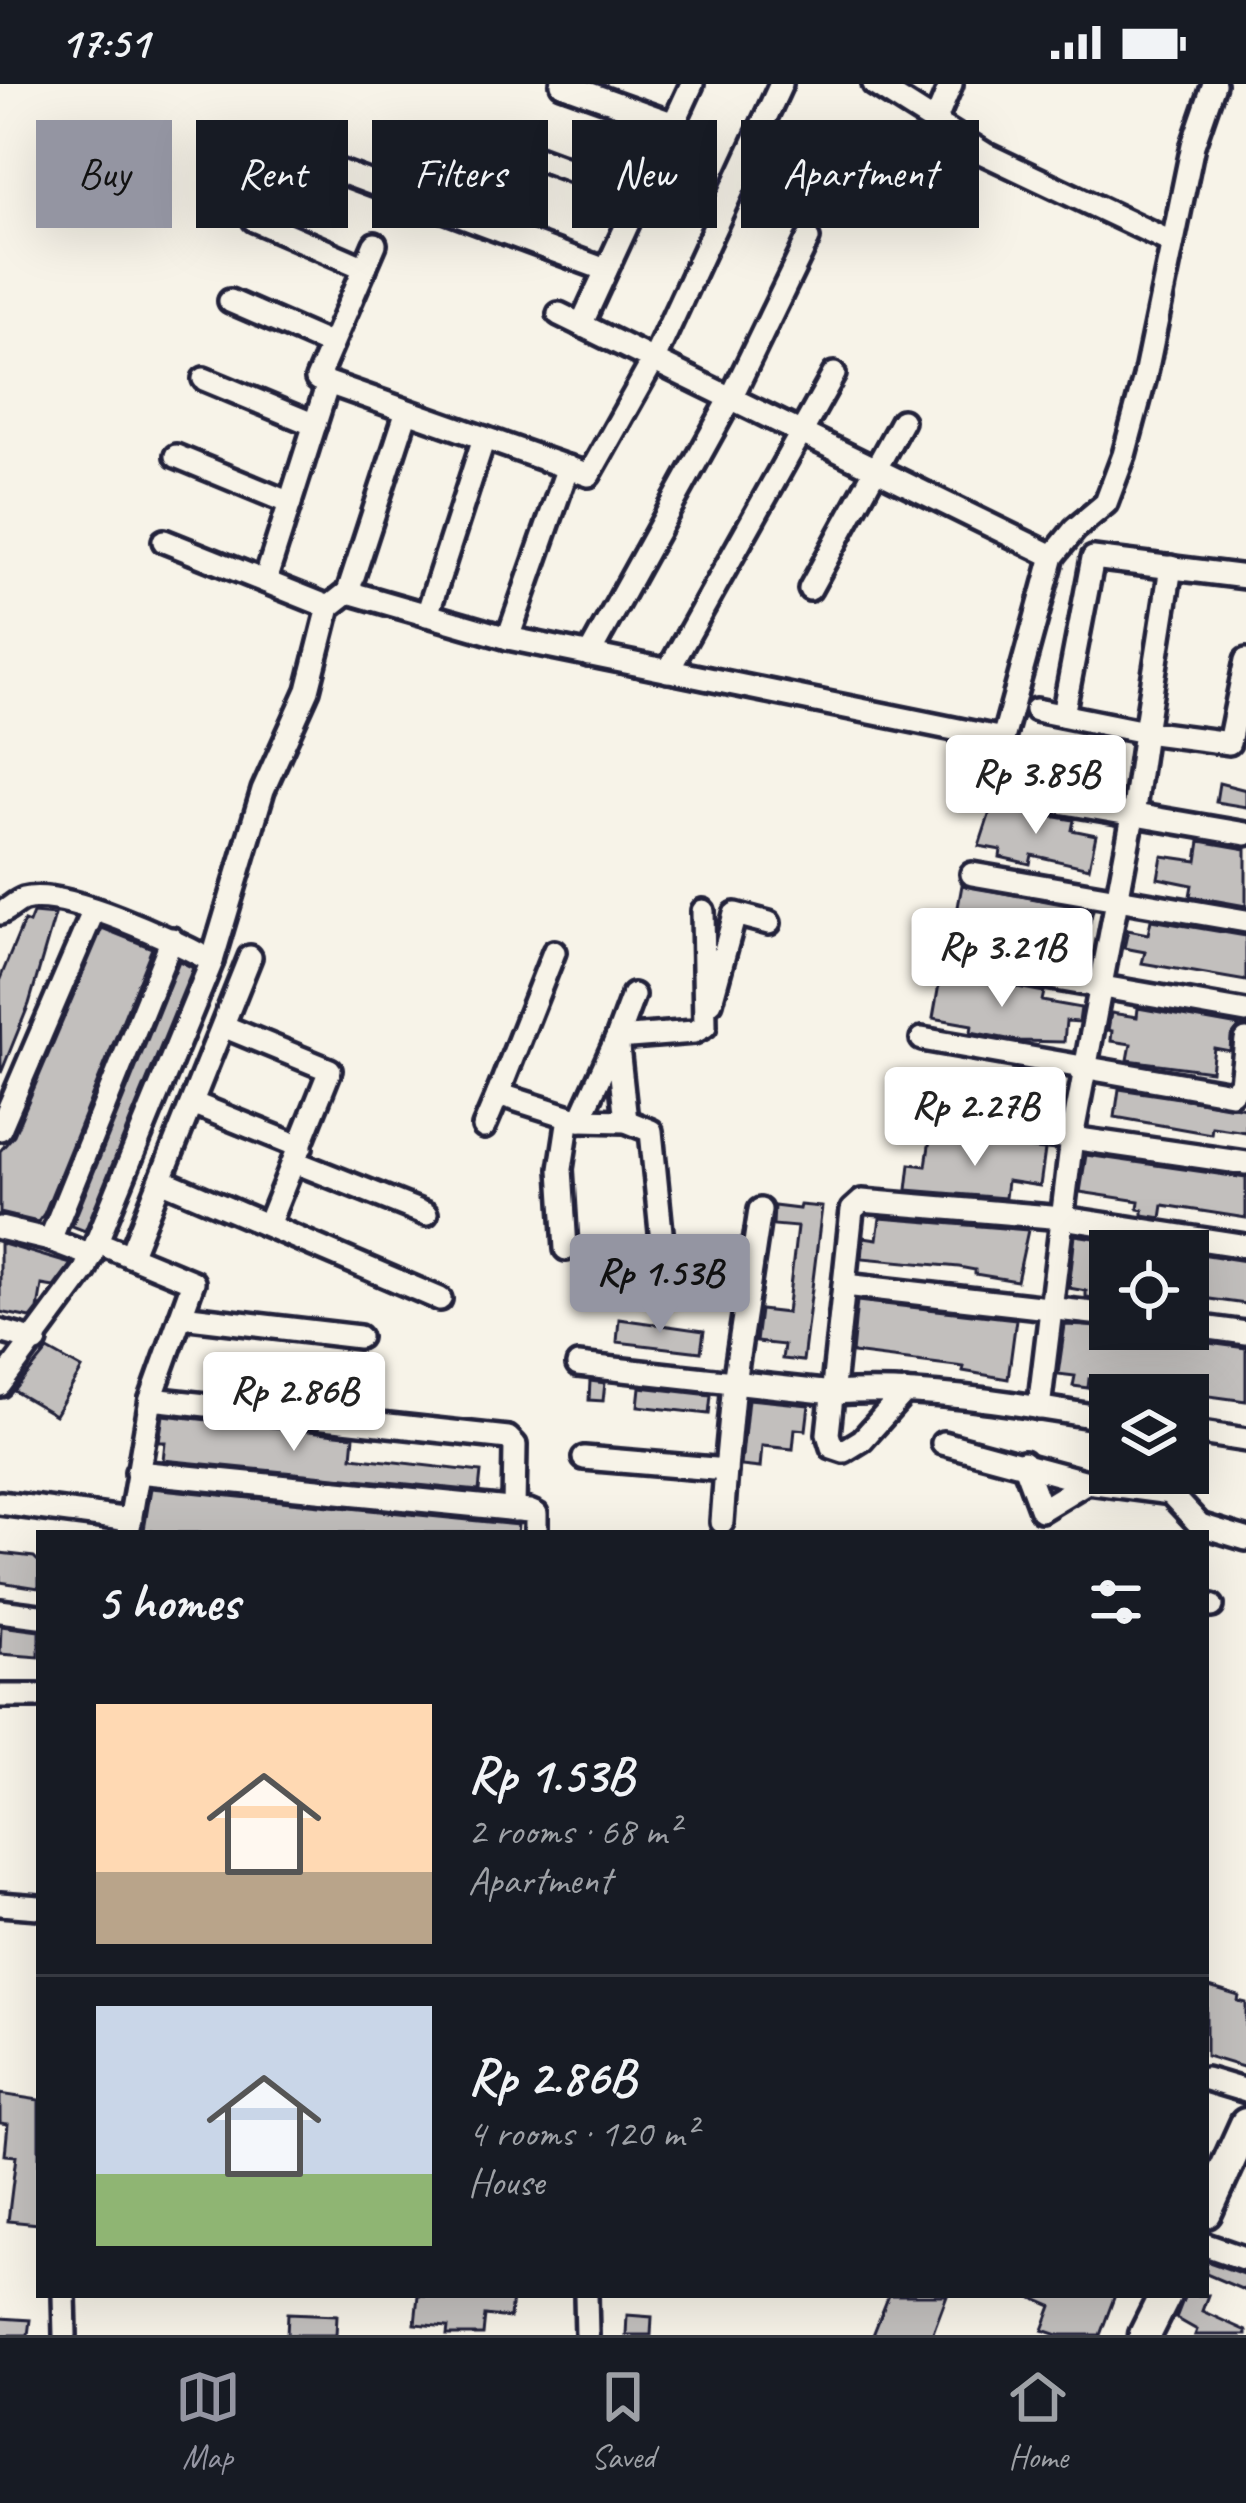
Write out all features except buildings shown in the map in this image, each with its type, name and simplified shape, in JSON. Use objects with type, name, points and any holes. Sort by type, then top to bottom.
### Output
[{"type":"street","points":[[562,84],[663,120]]},
{"type":"street","points":[[676,120],[692,84]]},
{"type":"street","points":[[375,244],[317,379],[589,475],[653,361],[781,84]]},
{"type":"street","points":[[874,84],[931,120]]},
{"type":"street","points":[[935,120],[951,84]]},
{"type":"street","points":[[348,592],[508,638],[1003,740],[1053,556],[1106,503],[1112,487],[1144,377],[1193,145],[1214,84]]},
{"type":"street","points":[[979,150],[1171,242]]},
{"type":"street","points":[[348,174],[606,270]]},
{"type":"street","points":[[272,228],[365,268]]},
{"type":"street","points":[[581,325],[625,228]]},
{"type":"street","points":[[589,655],[731,398],[808,239]]},
{"type":"street","points":[[230,301],[332,345]]},
{"type":"street","points":[[559,314],[1053,556]]},
{"type":"street","points":[[668,671],[834,374]]},
{"type":"street","points":[[204,379],[315,425]]},
{"type":"street","points":[[265,581],[328,383]]},
{"type":"street","points":[[0,1385],[36,1341],[95,1249],[212,961],[263,790],[308,690],[329,607],[348,592],[407,411]]},
{"type":"street","points":[[810,589],[902,421]]},
{"type":"street","points":[[427,615],[484,438]]},
{"type":"street","points":[[176,456],[290,503]]},
{"type":"street","points":[[508,638],[568,467]]},
{"type":"street","points":[[164,541],[329,607]]},
{"type":"street","points":[[1063,715],[1093,558],[1246,577]]},
{"type":"street","points":[[1039,1408],[1072,1138],[1133,816],[1171,567]]},
{"type":"street","points":[[1036,710],[1144,732],[1237,744],[1246,660]]},
{"type":"street","points":[[1007,793],[1246,834]]},
{"type":"street","points":[[972,874],[1246,921]]},
{"type":"street","points":[[0,913],[33,898],[94,910],[172,939],[212,961]]},
{"type":"street","points":[[0,1129],[94,910]]},
{"type":"street","points":[[703,911],[704,1026]]},
{"type":"street","points":[[617,1038],[694,1032],[704,1026],[735,914],[769,923]]},
{"type":"street","points":[[50,1240],[172,939]]},
{"type":"street","points":[[484,1126],[554,952]]},
{"type":"street","points":[[130,1256],[250,957]]},
{"type":"street","points":[[948,959],[1246,1012]]},
{"type":"street","points":[[566,1249],[561,1169],[575,1119],[617,1038],[633,995]]},
{"type":"street","points":[[223,1026],[330,1070],[268,1225]]},
{"type":"street","points":[[617,1038],[626,1120]]},
{"type":"street","points":[[922,1039],[1085,1076],[1231,1093],[1240,1084],[1246,1040]]},
{"type":"street","points":[[498,1094],[575,1119],[626,1120],[651,1131],[662,1242],[748,1293]]},
{"type":"street","points":[[192,1103],[426,1214]]},
{"type":"street","points":[[930,1124],[1246,1162]]},
{"type":"street","points":[[161,1180],[440,1299]]},
{"type":"street","points":[[905,1392],[862,1440],[836,1451],[829,1441],[852,1210],[862,1201],[1063,1218],[1246,1246]]},
{"type":"street","points":[[722,1522],[734,1383],[760,1210]]},
{"type":"street","points":[[0,1228],[130,1256],[193,1282],[151,1399],[129,1526],[0,1503]]},
{"type":"street","points":[[693,1264],[753,1247]]},
{"type":"street","points":[[604,1282],[748,1293]]},
{"type":"street","points":[[845,1285],[1089,1312]]},
{"type":"street","points":[[181,1316],[358,1336]]},
{"type":"street","points":[[1209,1328],[1246,1333]]},
{"type":"street","points":[[0,1331],[36,1341]]},
{"type":"street","points":[[578,1365],[833,1393],[905,1392],[1089,1416]]},
{"type":"street","points":[[151,1399],[508,1438],[515,1444],[514,1510]]},
{"type":"street","points":[[1209,1434],[1246,1440]]},
{"type":"street","points":[[943,1443],[1088,1482],[1170,1493],[1200,1525],[1246,1539]]},
{"type":"street","points":[[584,1458],[726,1470]]},
{"type":"street","points":[[1023,1462],[1041,1510],[1037,1530]]},
{"type":"street","points":[[137,1472],[514,1510],[536,1514],[536,1530]]},
{"type":"street","points":[[1041,1510],[1088,1482]]},
{"type":"street","points":[[0,1611],[36,1616]]},
{"type":"street","points":[[0,1696],[36,1696]]},
{"type":"street","points":[[0,1904],[36,1907]]},
{"type":"street","points":[[1209,2080],[1246,2091]]},
{"type":"street","points":[[1209,2205],[1246,2124]]},
{"type":"street","points":[[1209,2246],[1246,2259]]},
{"type":"street","points":[[64,2298],[65,2335]]},
{"type":"street","points":[[586,2298],[587,2335]]},
{"type":"street","points":[[1145,2335],[1164,2298]]}]
